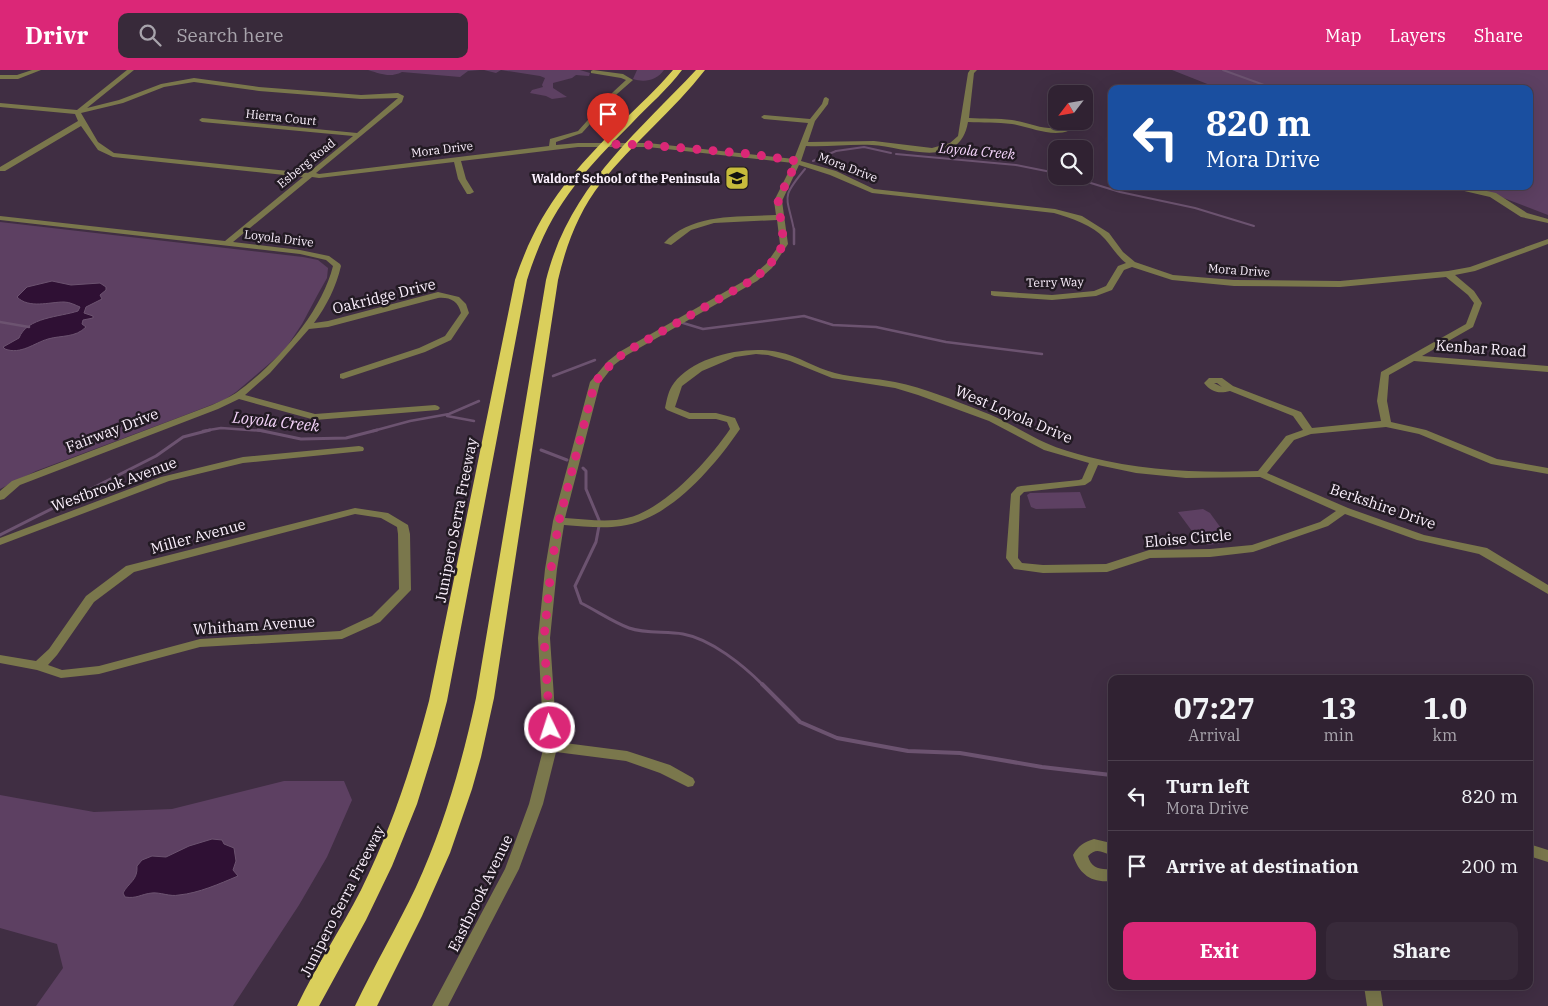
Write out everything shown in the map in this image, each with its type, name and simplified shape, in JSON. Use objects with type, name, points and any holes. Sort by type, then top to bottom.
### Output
[{"type":"highway","name":"Junipero Serra Freeway","points":[[308,1006],[373,884],[402,820],[423,758],[438,701],[521,280],[527,258],[546,216],[573,178],[678,70]]},
{"type":"highway","points":[[366,1006],[422,894],[450,827],[472,758],[485,698],[552,280],[564,237],[585,198],[598,180],[700,70]]},
{"type":"street","points":[[0,77],[18,77],[38,70]]},
{"type":"street","points":[[77,112],[130,70]]},
{"type":"street","points":[[805,144],[872,143],[913,150],[930,150],[958,141],[964,132],[971,73],[974,70]]},
{"type":"street","points":[[1,106],[77,112],[121,102],[163,85],[194,80],[198,71]]},
{"type":"street","points":[[552,148],[553,141],[580,132],[615,93],[630,80],[623,76],[593,72]]},
{"type":"street","name":"Esberg Road","points":[[194,80],[259,89],[361,97],[398,95],[403,98],[226,244]]},
{"type":"street","name":"Eastbrook Avenue","points":[[440,1006],[512,869],[536,804],[551,746],[544,638],[551,569],[559,521],[595,382],[624,353],[754,279],[769,266],[784,244],[778,200],[805,144],[812,121],[825,104],[826,99]]},
{"type":"street","name":"Mora Drive","points":[[77,112],[98,147],[104,152],[113,155],[320,176],[588,145],[648,145],[751,154],[797,161],[833,173],[872,191],[1055,211],[1078,218],[1106,235],[1120,254],[1132,264],[1172,277],[1268,284],[1340,284],[1448,274],[1472,269],[1548,241]]},
{"type":"street","points":[[764,117],[812,121]]},
{"type":"street","name":"Hierra Court","points":[[202,120],[359,135]]},
{"type":"street","points":[[964,120],[1011,122],[1037,129],[1070,130]]},
{"type":"street","points":[[2,168],[82,122]]},
{"type":"street","points":[[457,159],[462,178],[470,192]]},
{"type":"street","points":[[1473,190],[1493,195],[1524,214],[1548,221]]},
{"type":"street","points":[[668,243],[688,228],[714,221],[780,217]]},
{"type":"street","name":"Loyola Drive","points":[[0,218],[315,255],[334,262],[337,266],[337,271],[308,326],[282,357],[239,396]]},
{"type":"street","name":"Terry Way","points":[[994,293],[1069,296],[1100,293],[1109,289],[1121,268],[1132,264]]},
{"type":"street","points":[[1386,424],[1382,400],[1384,374],[1470,325],[1478,303],[1471,293],[1448,274]]},
{"type":"street","name":"Oakridge Drive","points":[[308,326],[328,324],[438,295],[451,296],[462,303],[465,312],[448,338],[422,350],[343,376]]},
{"type":"street","name":"West Loyola Drive","points":[[559,521],[615,523],[640,519],[660,507],[698,472],[735,429],[731,420],[716,416],[689,416],[670,408],[672,393],[683,378],[706,365],[732,354],[757,351],[791,358],[834,376],[902,387],[950,403],[1004,424],[1038,444],[1062,453],[1174,475],[1221,477],[1261,474]]},
{"type":"street","name":"Kenbar Road","points":[[1412,358],[1548,368]]},
{"type":"street","points":[[1230,388],[1296,414],[1309,431]]},
{"type":"street","points":[[239,396],[315,417],[435,408]]},
{"type":"street","name":"Fairway Drive","points":[[0,497],[16,483],[215,407],[239,396]]},
{"type":"street","points":[[1261,474],[1290,438],[1309,431],[1386,424],[1422,432],[1495,462],[1548,471]]},
{"type":"street","name":"Westbrook Avenue","points":[[0,542],[165,479],[244,460],[359,449]]},
{"type":"street","name":"Eloise Circle","points":[[1095,461],[1086,481],[1021,489],[1015,496],[1012,558],[1018,566],[1044,569],[1107,568],[1149,554],[1210,553],[1253,548],[1324,524],[1344,510]]},
{"type":"street","name":"Berkshire Drive","points":[[1261,474],[1344,510],[1421,538],[1483,551],[1548,590]]},
{"type":"street","name":"Miller Avenue","points":[[38,666],[53,652],[90,599],[130,569],[356,511],[384,515],[402,525]]},
{"type":"street","name":"Whitham Avenue","points":[[0,659],[38,666],[61,674],[99,670],[200,643],[342,635],[376,619],[405,590],[404,534],[402,525]]},
{"type":"street","points":[[551,746],[627,756],[665,769],[688,782]]},
{"type":"street","points":[[1108,847],[1094,844],[1084,848],[1080,856],[1082,865],[1090,872],[1101,876],[1108,875]]},
{"type":"street","points":[[1533,851],[1548,856]]},
{"type":"street","points":[[1373,990],[1375,1006]]},
{"type":"shaded area","points":[[368,70],[480,70],[468,71],[460,77],[402,72],[389,75]]},
{"type":"shaded area","points":[[484,70],[501,70],[496,73]]},
{"type":"shaded area","points":[[501,70],[580,70],[590,73],[589,76],[576,75],[572,78],[553,83],[553,88],[567,97],[552,99],[530,93],[532,90],[543,87],[545,78]]},
{"type":"shaded area","points":[[637,70],[664,70],[650,80],[642,81],[633,79]]},
{"type":"shaded area","points":[[1172,70],[1548,70],[1548,215],[1482,190],[1533,190],[1533,85],[1210,85]]},
{"type":"shaded area","points":[[0,222],[303,257],[318,260],[328,268],[327,278],[302,324],[284,351],[224,400],[36,471],[0,489]]},
{"type":"shaded area","points":[[52,281],[71,285],[100,283],[106,287],[106,290],[100,295],[102,299],[86,307],[84,313],[93,316],[93,318],[83,320],[82,324],[86,327],[73,335],[48,339],[22,350],[5,349],[3,347],[19,338],[23,331],[36,322],[78,311],[80,307],[68,302],[33,304],[22,301],[17,297],[27,287]]},
{"type":"shaded area","points":[[1080,492],[1086,508],[1036,509],[1031,507],[1027,495],[1030,493]]},
{"type":"shaded area","points":[[1203,509],[1210,513],[1231,542],[1207,545],[1200,542],[1178,512]]},
{"type":"shaded area","points":[[284,781],[344,781],[352,800],[327,857],[299,905],[233,1006],[36,1006],[63,968],[57,944],[0,928],[0,795],[94,812],[172,809]]},
{"type":"shaded area","points":[[212,839],[222,840],[224,844],[234,848],[236,861],[233,870],[238,876],[209,888],[186,894],[152,893],[125,897],[123,893],[135,878],[137,866],[142,860],[152,856],[166,857],[189,846]]},
{"type":"waterway","points":[[1223,70],[1264,85]]},
{"type":"waterway","name":"Loyola Creek","points":[[813,161],[836,151],[864,147],[891,153]]},
{"type":"waterway","name":"Loyola Creek","points":[[896,154],[1016,165],[1048,171]]},
{"type":"waterway","name":"Loyola Creek","points":[[794,230],[788,203],[789,192],[805,169]]},
{"type":"waterway","name":"Loyola Creek","points":[[1093,184],[1108,188]]},
{"type":"waterway","name":"Loyola Creek","points":[[1114,190],[1195,208],[1254,226]]},
{"type":"waterway","name":"Loyola Creek","points":[[794,230],[794,244]]},
{"type":"waterway","points":[[683,323],[703,329],[804,316],[833,325],[876,327],[946,342],[1042,354]]},
{"type":"waterway","points":[[0,322],[29,327]]},
{"type":"waterway","name":"Loyola Creek","points":[[553,376],[595,360]]},
{"type":"waterway","name":"Loyola Creek","points":[[373,431],[410,421],[449,414],[479,401]]},
{"type":"waterway","points":[[447,416],[474,421]]},
{"type":"waterway","name":"Loyola Creek","points":[[203,431],[221,428],[262,431]]},
{"type":"waterway","name":"Loyola Creek","points":[[0,535],[156,456],[183,437],[210,430]]},
{"type":"waterway","name":"Loyola Creek","points":[[258,430],[262,431]]},
{"type":"waterway","name":"Loyola Creek","points":[[262,431],[301,439],[346,438],[377,430]]},
{"type":"waterway","points":[[541,450],[567,460]]},
{"type":"waterway","points":[[583,468],[586,471],[586,489],[599,520],[599,526],[596,542],[575,586],[581,603],[629,628],[642,631],[683,634],[704,641],[736,661],[763,685]]},
{"type":"waterway","points":[[763,685],[800,722],[837,738],[908,751],[960,753],[1042,767],[1108,775]]},
{"type":"place","name":"Waldorf School of the Peninsula","points":[[737,178]]},
{"type":"route","points":[[550,728],[544,638],[551,569],[559,521],[595,382],[624,353],[754,279],[769,266],[784,244],[778,200],[797,161],[751,154],[648,145],[608,144]]}]
